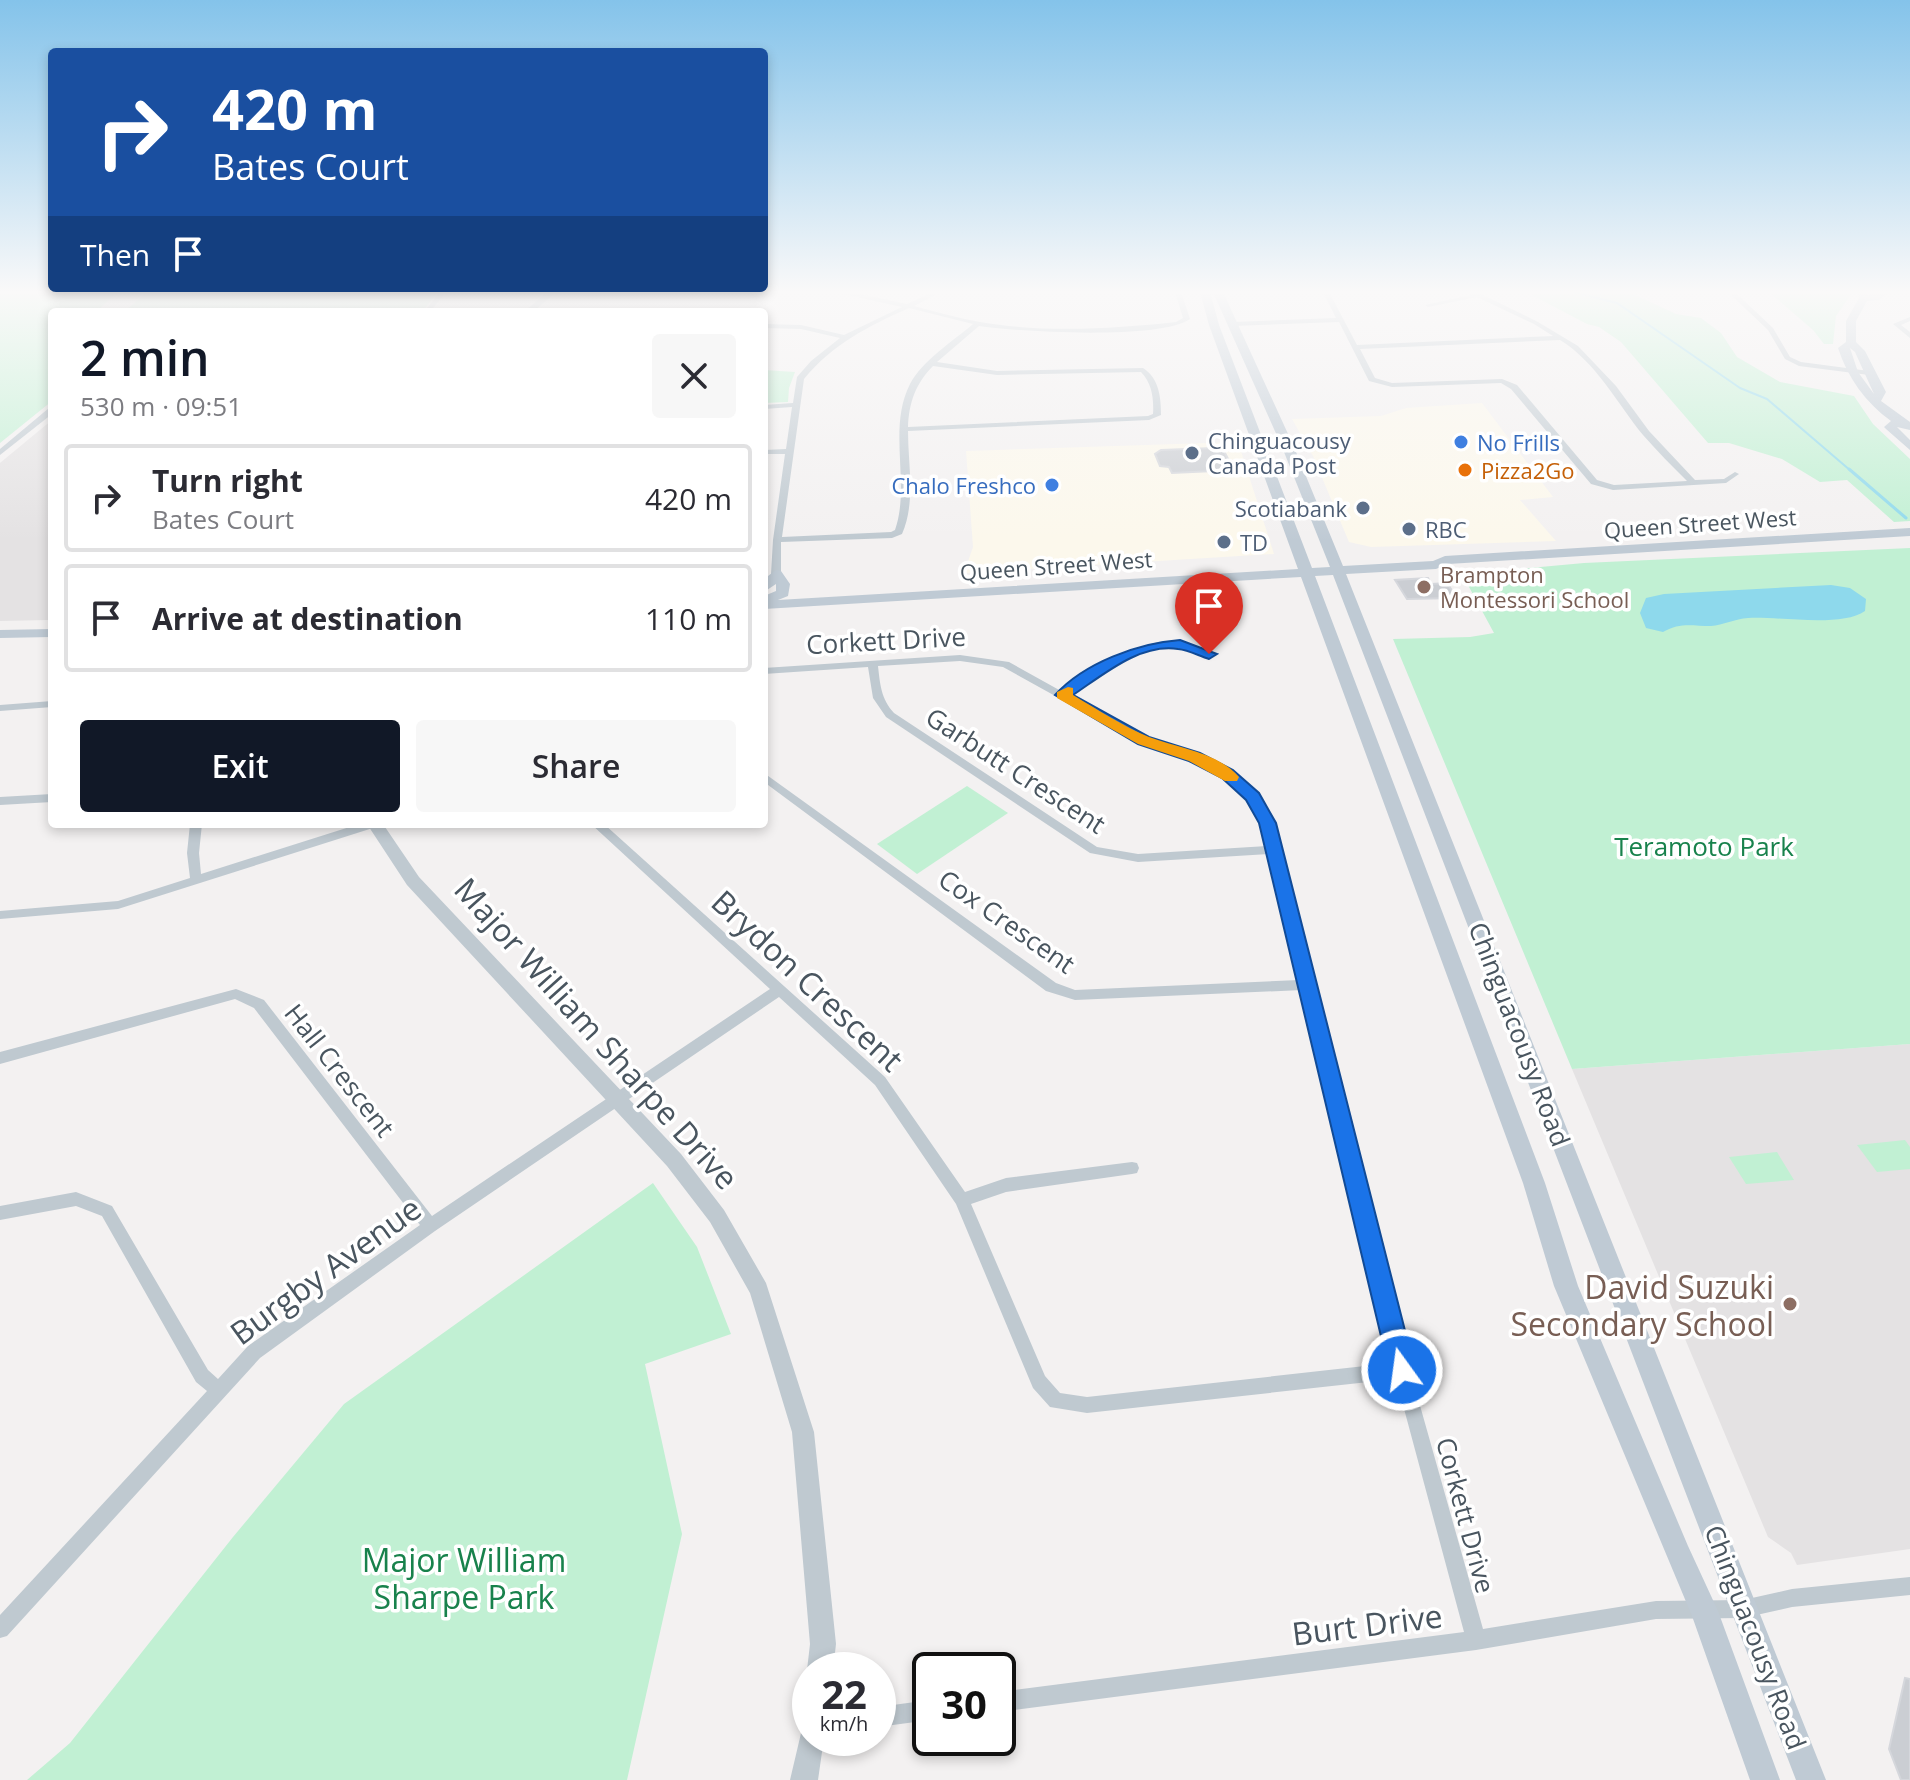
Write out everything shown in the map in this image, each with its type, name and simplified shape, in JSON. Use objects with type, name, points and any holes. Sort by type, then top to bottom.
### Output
[{"type":"main road","name":"Chinguacousy Road","points":[[1233,375],[1534,1183],[1566,1286],[1678,1556],[1704,1611],[1765,1780]]},
{"type":"main road","name":"Chinguacousy Road","points":[[1255,375],[1336,565],[1811,1780]]},
{"type":"main road","points":[[1853,375],[1862,390],[1904,424]]},
{"type":"main road","points":[[1870,375],[1880,392],[1876,400]]},
{"type":"main road","points":[[1904,424],[1890,427],[1910,446]]},
{"type":"main road","name":"Queen Street West","points":[[768,603],[1336,565],[1436,565],[1445,560],[1910,532]]},
{"type":"main road","points":[[768,585],[776,574],[783,584],[783,593],[768,601]]},
{"type":"main road","name":"Queen Street West","points":[[768,591],[1001,585]]},
{"type":"main road","points":[[0,634],[48,633]]},
{"type":"street","points":[[776,574],[777,540],[803,375]]},
{"type":"street","points":[[777,540],[892,535],[899,532],[904,503],[907,401],[914,382],[922,375]]},
{"type":"street","points":[[905,429],[1149,418],[1157,415],[1158,410],[1149,375]]},
{"type":"street","points":[[1370,375],[1381,384],[1488,380],[1509,384],[1587,476],[1599,485],[1613,488],[1726,481],[1735,474]]},
{"type":"street","points":[[1601,375],[1638,423],[1693,483]]},
{"type":"street","points":[[768,407],[796,405]]},
{"type":"street","points":[[0,453],[48,413]]},
{"type":"street","points":[[768,452],[790,451]]},
{"type":"street","points":[[1062,695],[1116,659],[1150,646],[1180,644],[1209,654]]},
{"type":"street","name":"Corkett Drive","points":[[768,671],[960,658],[1006,664],[1144,741],[1195,757],[1228,774],[1253,797],[1267,823],[1402,1370],[1476,1640]]},
{"type":"street","name":"Garbutt Crescent","points":[[873,664],[876,696],[890,715],[1094,850],[1138,858],[1272,850]]},
{"type":"street","points":[[0,708],[48,704]]},
{"type":"street","name":"Cox Crescent","points":[[768,780],[1051,987],[1075,995],[1305,985]]},
{"type":"street","points":[[0,801],[48,798]]},
{"type":"street","points":[[196,828],[193,853],[196,881]]},
{"type":"street","points":[[0,915],[118,905],[362,828]]},
{"type":"street","name":"Major William Sharpe Drive","points":[[377,828],[413,881],[674,1160],[717,1216],[759,1290],[803,1432],[822,1652]]},
{"type":"street","name":"Brydon Crescent","points":[[601,828],[880,1081],[962,1200],[1039,1382],[1056,1401],[1087,1405],[1402,1370]]},
{"type":"street","name":"Burgby Avenue","points":[[0,1629],[254,1352],[430,1226],[780,989]]},
{"type":"street","name":"Hall Crescent","points":[[0,1058],[236,994],[259,1004],[430,1226]]},
{"type":"street","points":[[962,1200],[1006,1185],[1132,1168]]},
{"type":"street","points":[[0,1213],[76,1199],[107,1211],[202,1376],[218,1389]]},
{"type":"street","name":"Burt Drive","points":[[1016,1700],[1476,1640],[1656,1610],[1743,1609],[1792,1598],[1910,1586]]},
{"type":"street","points":[[804,1780],[808,1756]]},
{"type":"shaded area","points":[[1482,403],[1553,497],[1520,500],[1556,541],[1371,547],[1349,542],[1313,456],[1292,419],[1381,416],[1406,408]]},
{"type":"shaded area","points":[[48,423],[48,620],[0,621],[0,463]]},
{"type":"shaded area","points":[[1238,442],[1274,554],[964,573],[973,547],[966,451]]},
{"type":"shaded area","name":"David Suzuki Secondary School","points":[[1910,1044],[1910,1549],[1797,1565],[1791,1553],[1768,1537],[1572,1069]]},
{"type":"green space","points":[[0,375],[48,375],[48,404],[0,443]]},
{"type":"green space","points":[[768,375],[794,375],[788,402],[768,403]]},
{"type":"green space","points":[[1649,375],[1768,375],[1780,382],[1854,396],[1873,424],[1910,459],[1910,521],[1894,522],[1847,480],[1820,482],[1782,459],[1729,443],[1708,443]]},
{"type":"green space","name":"Teramoto Park","points":[[1910,548],[1910,1044],[1572,1069],[1393,639],[1470,637],[1494,633],[1462,574],[1584,563]]},
{"type":"green space","points":[[967,786],[1008,813],[917,874],[877,844]]},
{"type":"green space","points":[[1905,1140],[1910,1147],[1910,1169],[1877,1172],[1857,1145]]},
{"type":"green space","points":[[1777,1152],[1794,1180],[1746,1184],[1729,1157]]},
{"type":"green space","name":"Major William Sharpe Park","points":[[653,1183],[697,1247],[731,1334],[645,1364],[682,1534],[627,1780],[27,1780],[70,1743],[233,1537],[344,1404]]},
{"type":"water","points":[[1831,585],[1850,588],[1866,599],[1865,611],[1841,619],[1748,618],[1711,626],[1681,626],[1663,632],[1646,628],[1640,613],[1646,598],[1664,594]]},
{"type":"building","points":[[1214,448],[1224,451],[1234,470],[1172,473],[1169,467],[1160,466],[1155,454],[1161,450]]},
{"type":"building","name":"Brampton Montessori School","points":[[1428,578],[1431,584],[1447,583],[1457,598],[1407,599],[1395,580]]},
{"type":"building","points":[[1905,1678],[1910,1679],[1910,1780],[1901,1780],[1889,1749]]},
{"type":"waterway","points":[[1721,375],[1740,388],[1767,399],[1851,471]]},
{"type":"waterway","points":[[1849,469],[1906,518]]},
{"type":"slow traffic","points":[[1068,692],[1062,695],[1111,724],[1144,741],[1195,757],[1231,777]]},
{"type":"place","name":"No Frills","points":[[1461,442]]},
{"type":"place","name":"Chinguacousy Canada Post","points":[[1192,453]]},
{"type":"place","name":"Pizza2Go","points":[[1465,470]]},
{"type":"place","name":"Chalo Freshco","points":[[1052,485]]},
{"type":"place","name":"Scotiabank","points":[[1363,508]]},
{"type":"place","name":"RBC","points":[[1409,529]]},
{"type":"place","name":"TD","points":[[1224,542]]},
{"type":"place","name":"Brampton Montessori School","points":[[1424,587]]},
{"type":"place","name":"David Suzuki Secondary School","points":[[1790,1304]]},
{"type":"route","points":[[1209,654],[1180,644],[1150,646],[1116,659],[1062,695],[1144,741],[1195,757],[1228,774],[1253,797],[1267,823],[1402,1370]]}]
